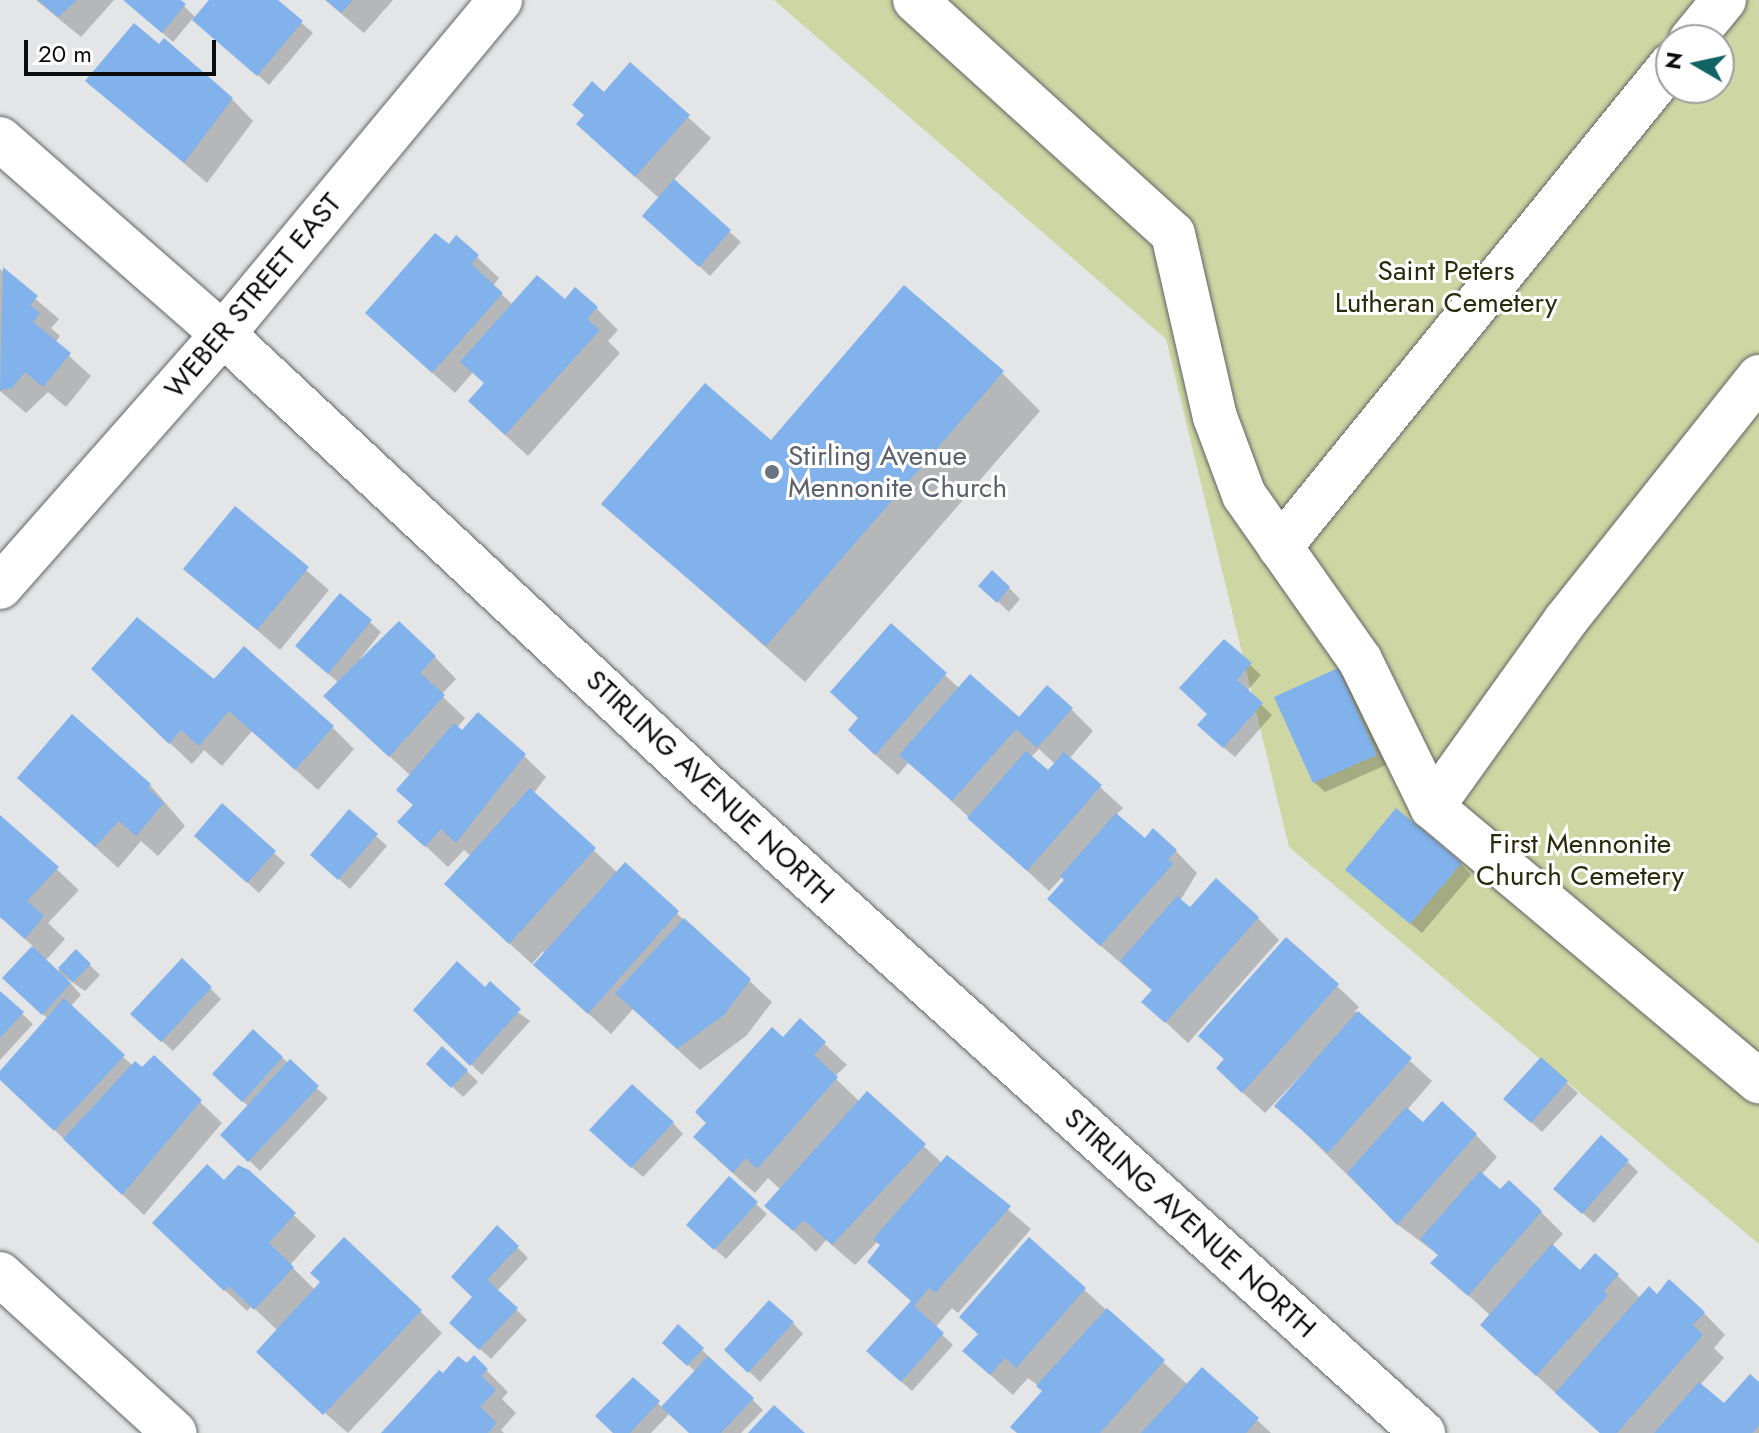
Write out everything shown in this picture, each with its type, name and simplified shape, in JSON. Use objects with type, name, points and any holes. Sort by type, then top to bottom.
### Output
[{"type":"street","name":"WEBER STREET EAST","points":[[0,587],[223,334],[500,0]]},
{"type":"street","points":[[915,0],[1173,234],[1215,417],[1244,495],[1360,660],[1432,807],[1759,1081]]},
{"type":"street","points":[[1704,24],[1724,0]]},
{"type":"street","points":[[1280,547],[1655,85]]},
{"type":"street","name":"STIRLING AVENUE NORTH","points":[[0,139],[223,334],[708,787],[1423,1433]]},
{"type":"street","points":[[1432,807],[1565,621],[1759,377]]},
{"type":"street","points":[[0,1274],[175,1433]]},
{"type":"green space","name":"Saint Peters Lutheran Cemetery","points":[[774,0],[1759,0],[1759,1244],[1289,847],[1166,339]]},
{"type":"building","points":[[38,0],[77,0],[58,17]]},
{"type":"building","points":[[123,0],[181,0],[186,4],[162,33]]},
{"type":"building","points":[[209,0],[278,0],[303,21],[257,76],[192,20]]},
{"type":"building","points":[[326,0],[353,0],[341,13]]},
{"type":"building","points":[[134,23],[159,44],[164,38],[233,98],[184,163],[85,81]]},
{"type":"building","points":[[630,62],[690,115],[635,177],[576,124],[584,115],[572,105],[592,81],[604,92]]},
{"type":"building","points":[[674,179],[731,230],[699,267],[642,216]]},
{"type":"building","points":[[435,233],[449,244],[456,235],[479,255],[471,264],[503,293],[432,373],[365,313]]},
{"type":"building","points":[[3,267],[38,296],[30,305],[40,313],[33,322],[71,353],[43,387],[25,372],[12,388],[0,390]]},
{"type":"building","points":[[537,275],[565,299],[575,287],[598,307],[587,319],[600,330],[505,435],[468,401],[484,383],[460,362]]},
{"type":"building","name":"Stirling Avenue Mennonite Church","points":[[904,285],[1004,371],[766,646],[601,504],[705,383],[771,440]]},
{"type":"building","points":[[235,506],[309,567],[257,630],[183,569]]},
{"type":"building","points":[[992,570],[1010,587],[997,603],[978,586]]},
{"type":"building","points":[[340,593],[372,620],[328,674],[295,646]]},
{"type":"building","points":[[137,617],[214,679],[244,646],[334,726],[295,770],[229,711],[199,746],[181,730],[169,744],[91,669]]},
{"type":"building","points":[[399,621],[436,656],[420,673],[445,695],[389,757],[323,696]]},
{"type":"building","points":[[891,623],[947,673],[875,755],[848,730],[858,718],[830,692]]},
{"type":"building","points":[[1224,639],[1252,663],[1237,680],[1263,703],[1223,748],[1197,725],[1207,714],[1179,688]]},
{"type":"building","points":[[1338,668],[1377,755],[1313,783],[1274,697]]},
{"type":"building","points":[[970,674],[1019,717],[1047,685],[1073,708],[1037,748],[1016,729],[952,801],[899,755]]},
{"type":"building","points":[[478,712],[526,754],[456,843],[441,829],[425,847],[397,822],[413,805],[396,790],[454,723],[462,730]]},
{"type":"building","points":[[72,714],[151,784],[148,788],[164,803],[136,836],[119,821],[95,847],[17,778]]},
{"type":"building","points":[[1026,751],[1048,770],[1064,752],[1102,785],[1027,871],[967,818]]},
{"type":"building","points":[[530,788],[596,848],[509,944],[444,884]]},
{"type":"building","points":[[222,803],[276,851],[247,883],[194,836]]},
{"type":"building","points":[[1396,808],[1462,863],[1410,924],[1345,870]]},
{"type":"building","points":[[349,809],[378,834],[338,880],[310,855]]},
{"type":"building","points":[[1116,813],[1145,838],[1153,828],[1177,850],[1168,859],[1173,864],[1100,946],[1047,899],[1064,880],[1060,876]]},
{"type":"building","points":[[0,815],[59,867],[27,901],[44,916],[25,939],[0,917]]},
{"type":"building","points":[[625,862],[679,911],[588,1014],[533,965]]},
{"type":"building","points":[[1216,878],[1259,917],[1165,1023],[1141,1002],[1152,990],[1120,961],[1177,896],[1190,907]]},
{"type":"building","points":[[684,918],[751,979],[724,1015],[677,1049],[615,993]]},
{"type":"building","points":[[1286,937],[1339,984],[1242,1093],[1216,1068],[1224,1059],[1198,1036]]},
{"type":"building","points":[[32,946],[71,983],[42,1015],[2,978]]},
{"type":"building","points":[[76,949],[91,964],[73,982],[58,968]]},
{"type":"building","points":[[182,958],[212,987],[161,1042],[130,1014]]},
{"type":"building","points":[[457,961],[485,987],[490,981],[521,1009],[470,1066],[413,1010]]},
{"type":"building","points":[[0,991],[24,1012],[0,1038]]},
{"type":"building","points":[[64,998],[125,1055],[54,1131],[0,1080],[0,1071]]},
{"type":"building","points":[[1358,1011],[1412,1058],[1328,1153],[1274,1106]]},
{"type":"building","points":[[800,1018],[826,1042],[814,1055],[838,1077],[757,1169],[746,1158],[733,1173],[693,1137],[706,1123],[695,1112],[772,1027],[783,1037]]},
{"type":"building","points":[[253,1029],[283,1057],[242,1102],[212,1074]]},
{"type":"building","points":[[442,1046],[468,1070],[451,1088],[426,1064]]},
{"type":"building","points":[[154,1055],[202,1100],[122,1195],[63,1139],[135,1061],[142,1067]]},
{"type":"building","points":[[1541,1057],[1568,1081],[1531,1123],[1503,1099]]},
{"type":"building","points":[[290,1059],[319,1086],[248,1162],[220,1135]]},
{"type":"building","points":[[632,1084],[674,1122],[631,1168],[589,1130]]},
{"type":"building","points":[[867,1091],[926,1144],[832,1245],[804,1220],[793,1231],[764,1206]]},
{"type":"building","points":[[1442,1101],[1477,1134],[1397,1225],[1347,1173],[1406,1107],[1423,1122]]},
{"type":"building","points":[[1601,1135],[1629,1160],[1582,1214],[1553,1189]]},
{"type":"building","points":[[947,1155],[1011,1206],[935,1293],[929,1288],[914,1306],[944,1333],[901,1382],[866,1351],[911,1301],[867,1262],[880,1245],[873,1239]]},
{"type":"building","points":[[207,1164],[224,1180],[238,1165],[249,1170],[296,1213],[269,1243],[294,1267],[254,1310],[229,1286],[224,1291],[152,1223]]},
{"type":"building","points":[[1480,1171],[1500,1189],[1509,1180],[1542,1211],[1468,1296],[1430,1263],[1438,1255],[1420,1239]]},
{"type":"building","points":[[729,1176],[758,1202],[714,1250],[686,1225]]},
{"type":"building","points":[[497,1225],[519,1246],[487,1280],[518,1308],[479,1350],[449,1323],[472,1297],[451,1277]]},
{"type":"building","points":[[344,1237],[422,1310],[323,1415],[256,1352],[320,1282],[310,1273]]},
{"type":"building","points":[[1029,1237],[1086,1288],[1016,1368],[1005,1358],[990,1375],[962,1351],[978,1334],[959,1317]]},
{"type":"building","points":[[1552,1244],[1580,1270],[1595,1253],[1619,1274],[1604,1291],[1608,1295],[1536,1376],[1480,1325]]},
{"type":"building","points":[[1669,1279],[1705,1312],[1693,1325],[1703,1335],[1617,1433],[1600,1433],[1555,1393],[1649,1286],[1657,1294]]},
{"type":"building","points":[[769,1300],[794,1322],[748,1373],[724,1350]]},
{"type":"building","points":[[1107,1308],[1165,1360],[1100,1433],[1017,1433],[1010,1427],[1042,1391],[1036,1386]]},
{"type":"building","points":[[678,1324],[704,1348],[687,1366],[662,1343]]},
{"type":"building","points":[[474,1355],[488,1369],[481,1376],[496,1390],[480,1407],[497,1423],[488,1433],[381,1433],[439,1370],[443,1373],[458,1356],[467,1363]]},
{"type":"building","points":[[708,1356],[754,1398],[721,1433],[689,1433],[661,1407]]},
{"type":"building","points":[[1202,1367],[1259,1418],[1246,1433],[1141,1433]]},
{"type":"building","points":[[1750,1374],[1759,1382],[1759,1425],[1752,1433],[1654,1433],[1699,1382],[1724,1403]]},
{"type":"building","points":[[633,1377],[660,1401],[630,1433],[613,1433],[595,1416]]},
{"type":"building","points":[[774,1405],[805,1433],[748,1433]]},
{"type":"place","name":"Stirling Avenue Mennonite Church","points":[[772,472]]},
{"type":"park label","name":"First Mennonite Church Cemetery","points":[[1580,860]]}]
